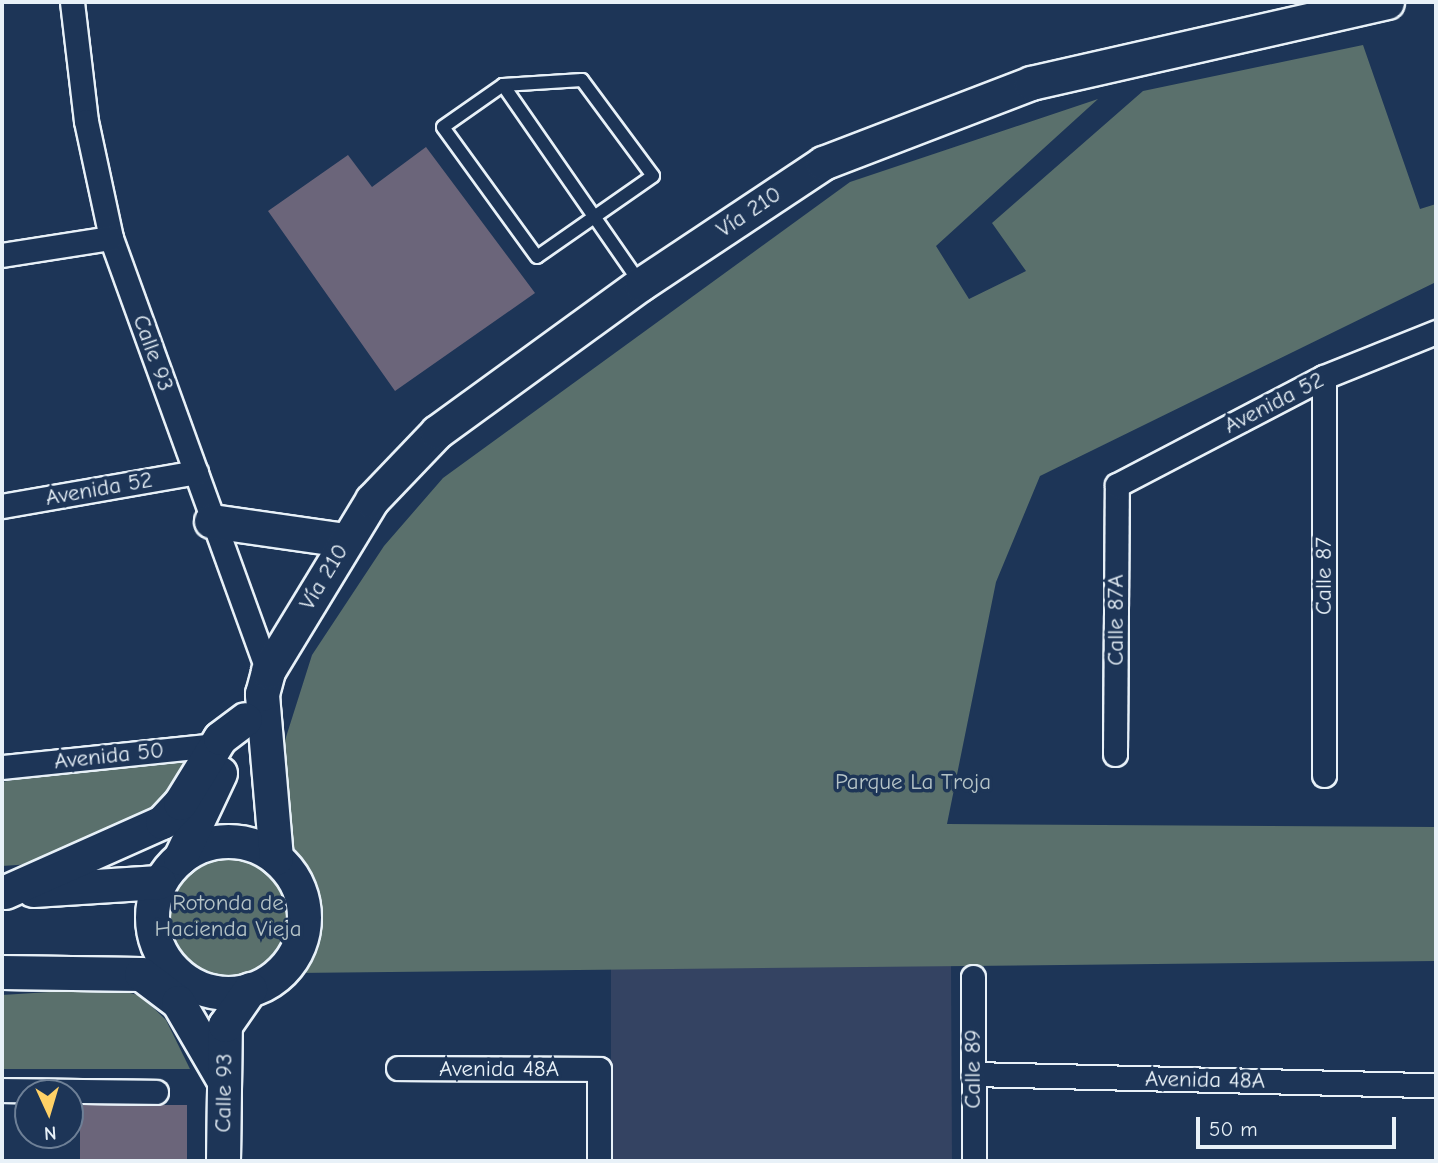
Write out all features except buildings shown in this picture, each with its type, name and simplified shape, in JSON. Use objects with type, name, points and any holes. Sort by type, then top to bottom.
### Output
[{"type":"main road","name":"Vía 210","points":[[259,695],[345,540],[401,465],[437,432],[641,284],[823,163],[1018,88],[1387,2]]},
{"type":"main road","points":[[211,521],[345,540]]},
{"type":"main road","points":[[4,892],[162,822],[180,803],[215,745],[259,695]]},
{"type":"main road","points":[[4,892],[170,870],[203,845],[228,841],[276,858],[299,890],[303,931],[285,967],[250,989],[224,992],[198,987],[176,973],[160,953],[152,905],[170,870],[259,695]]},
{"type":"main road","name":"Calle 93","points":[[259,695],[276,858]]},
{"type":"main road","points":[[2,961],[160,953]]},
{"type":"main road","points":[[2,972],[141,974],[178,1002],[224,1082]]},
{"type":"main road","name":"Calle 93","points":[[198,987],[225,1025]]},
{"type":"main road","name":"Calle 93","points":[[223,1161],[225,1025],[250,989]]},
{"type":"street","name":"Calle 93","points":[[72,2],[86,121],[111,238],[196,472],[259,695]]},
{"type":"street","points":[[2,255],[111,238]]},
{"type":"street","name":"Avenida 52","points":[[1117,485],[1324,377],[1436,332]]},
{"type":"street","name":"Calle 87","points":[[1324,377],[1324,775]]},
{"type":"street","name":"Avenida 52","points":[[2,506],[196,472]]},
{"type":"street","name":"Calle 87A","points":[[1115,754],[1117,485]]},
{"type":"street","name":"Avenida 50","points":[[2,767],[215,745]]},
{"type":"street","name":"Calle 89","points":[[973,977],[974,1161]]},
{"type":"street","name":"Avenida 48A","points":[[398,1068],[599,1069],[599,1161]]},
{"type":"street","name":"Avenida 48A","points":[[973,1074],[1436,1085]]},
{"type":"street","points":[[2,1090],[156,1092]]},
{"type":"lane","points":[[582,80],[653,176],[537,257],[443,127],[503,85],[582,80]]},
{"type":"lane","points":[[503,85],[593,219],[641,284]]},
{"type":"shaded area","points":[[951,962],[952,1161],[611,1161],[611,966]]},
{"type":"green space","name":"Parque La Troja","points":[[1363,45],[1420,209],[1436,204],[1436,282],[1040,476],[996,582],[947,824],[1436,827],[1436,961],[294,973],[311,951],[318,920],[304,861],[285,836],[280,756],[312,655],[384,546],[443,478],[850,182],[1098,99],[936,246],[969,299],[1026,271],[992,223],[1143,91]]},
{"type":"green space","points":[[176,750],[197,755],[186,785],[89,860],[2,866],[2,782]]},
{"type":"green space","name":"Rotonda de Hacienda Vieja","points":[[228,853],[252,858],[273,872],[287,893],[292,917],[287,941],[273,962],[252,976],[228,981],[204,976],[183,962],[169,941],[164,917],[169,893],[183,872],[204,858]]},
{"type":"green space","points":[[112,988],[141,996],[166,1020],[190,1069],[2,1069],[2,995]]}]
